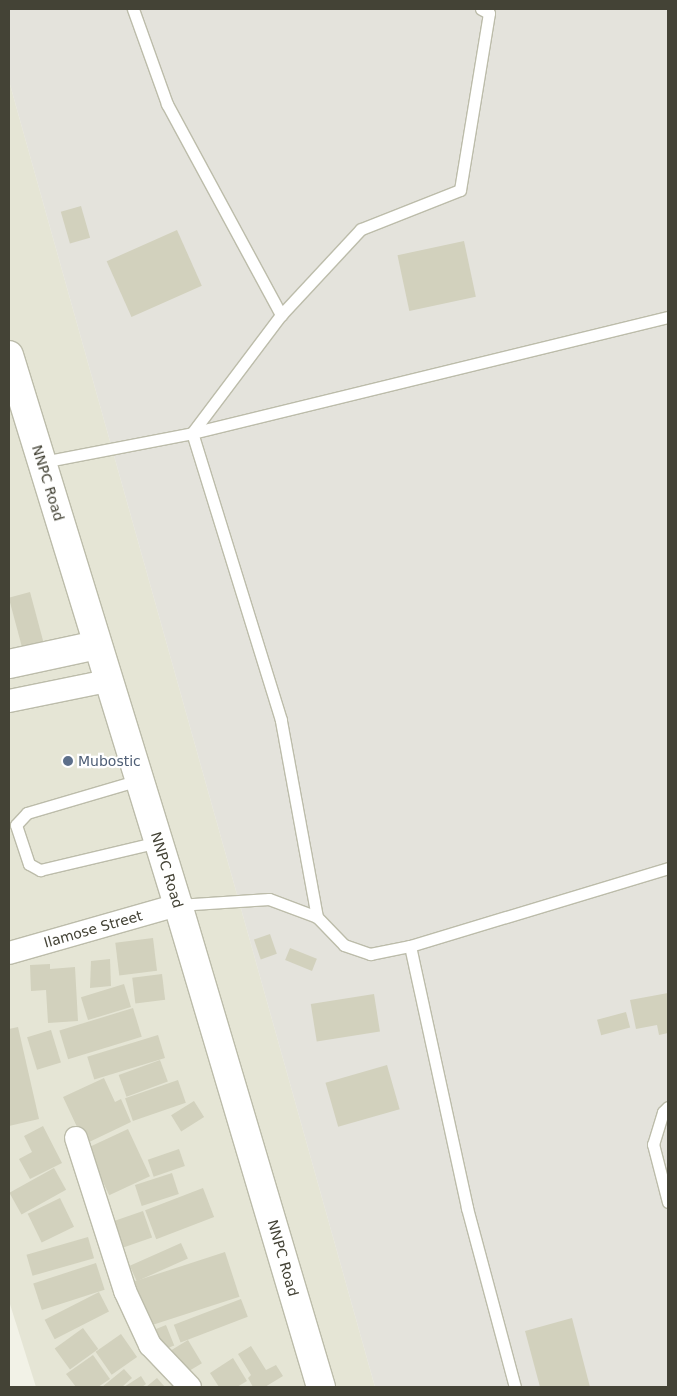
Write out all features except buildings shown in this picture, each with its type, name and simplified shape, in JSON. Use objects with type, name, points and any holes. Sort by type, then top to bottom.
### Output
[{"type":"street","name":"NNPC Road","points":[[9,354],[178,905],[321,1387]]},
{"type":"street","points":[[9,664],[97,645]]},
{"type":"street","points":[[9,701],[108,681]]},
{"type":"street","name":"Ilamose Street","points":[[9,953],[178,905]]},
{"type":"street","points":[[76,1138],[125,1291],[150,1345],[190,1387]]},
{"type":"lane","points":[[133,9],[167,104],[281,315]]},
{"type":"lane","points":[[192,433],[281,315],[361,229],[460,190],[489,13],[481,9]]},
{"type":"lane","points":[[42,462],[192,433],[668,317]]},
{"type":"lane","points":[[192,433],[281,720],[317,916]]},
{"type":"lane","points":[[139,780],[28,813],[16,825],[29,864],[40,870],[158,842]]},
{"type":"lane","points":[[178,905],[269,899],[317,916],[344,945],[370,954],[410,946],[668,868]]},
{"type":"lane","points":[[410,946],[467,1208],[515,1387]]},
{"type":"lane","points":[[668,1107],[663,1112],[653,1144],[668,1202]]},
{"type":"shaded area","points":[[9,9],[668,9],[668,1387],[375,1387],[9,81]]},
{"type":"shaded area","points":[[9,81],[375,1387],[36,1387],[9,1301]]},
{"type":"place","name":"Mubostic","points":[[68,761]]}]
